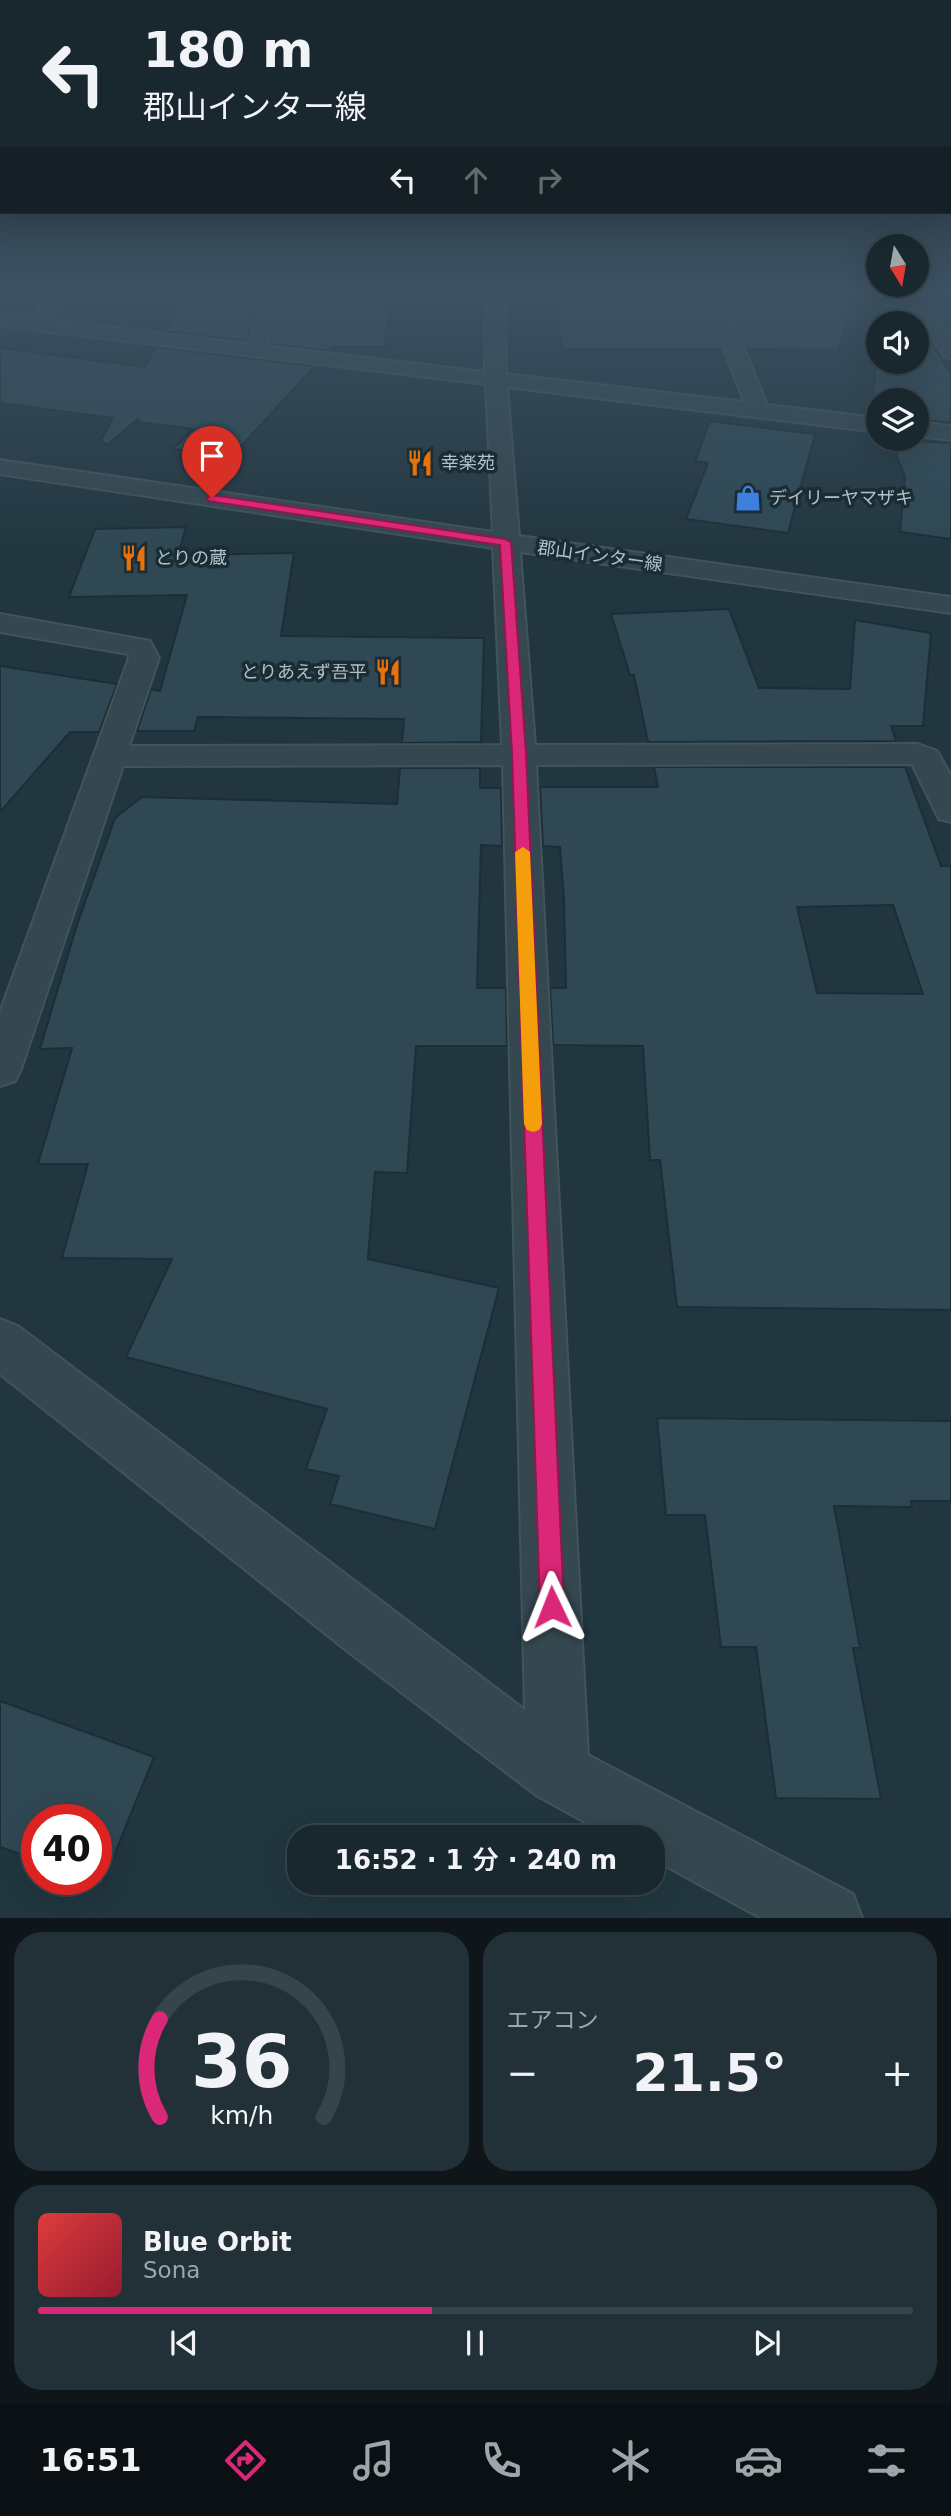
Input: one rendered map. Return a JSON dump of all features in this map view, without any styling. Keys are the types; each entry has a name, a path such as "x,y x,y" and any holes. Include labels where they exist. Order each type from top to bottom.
{"street":[{"path":"457,376 866,424"},
{"path":"496,376 519,753 558,1773"},
{"path":"745,376 758,410"},
{"path":"929,430 951,433"},
{"path":"0,446 422,506"},
{"name":"郡山インター線","path":"0,467 504,523 951,605"},
{"path":"0,623 140,647 144,658 112,756 0,1069"},
{"path":"112,756 917,754 926,758 949,802"},
{"path":"0,1342 366,1629 558,1773 829,1917"}],"building":[{"path":"0,376 306,376 232,456 173,449 193,429 137,422 138,419 107,445 101,440 113,418 0,403"},
{"path":"875,376 951,376 951,423 929,420 929,388 874,388"},
{"path":"710,421 815,434 788,533 686,519 708,463 695,461"},
{"path":"929,442 951,443 951,539 900,532 905,477 895,451 929,451"},
{"path":"186,527 178,555 294,553 281,636 484,638 481,742 402,743 404,719 198,717 194,731 137,731 151,689 160,691 187,595 69,597 95,529"},
{"path":"729,609 759,688 850,689 855,620 931,633 923,726 891,726 896,741 648,742 634,675 630,675 611,614"},
{"path":"0,666 117,684 99,732 70,732 0,812"},
{"path":"654,767 905,767 941,866 951,866 951,1310 677,1307 660,1160 650,1160 643,1046 553,1045 550,988 566,988 564,899 560,847 543,846 540,787 658,787","holes":["893,905 923,994 817,993 797,907"]},
{"path":"400,768 480,768 480,788 501,788 502,846 481,845 477,988 506,988 507,1046 416,1046 407,1173 375,1172 368,1259 499,1288 435,1529 330,1504 339,1476 306,1469 327,1409 126,1357 172,1259 62,1258 88,1164 38,1164 72,1048 40,1049 76,928 115,818 142,797 397,804"},
{"path":"657,1418 951,1421 951,1501 911,1501 912,1507 834,1506 860,1648 853,1648 881,1799 776,1798 756,1647 721,1647 705,1515 666,1515"},
{"path":"0,1701 154,1757 112,1860 112,1804 21,1804 21,1854 0,1847"}],"slow traffic":[{"path":"523,852 533,1124"}],"place":[{"name":"幸楽苑","path":"420,463"},
{"name":"デイリーヤマザキ","path":"748,498"},
{"name":"とりの蔵","path":"134,558"},
{"name":"とりあえず吾平","path":"388,672"}],"route":[{"path":"212,498 505,542 519,753 552,1607"}]}
